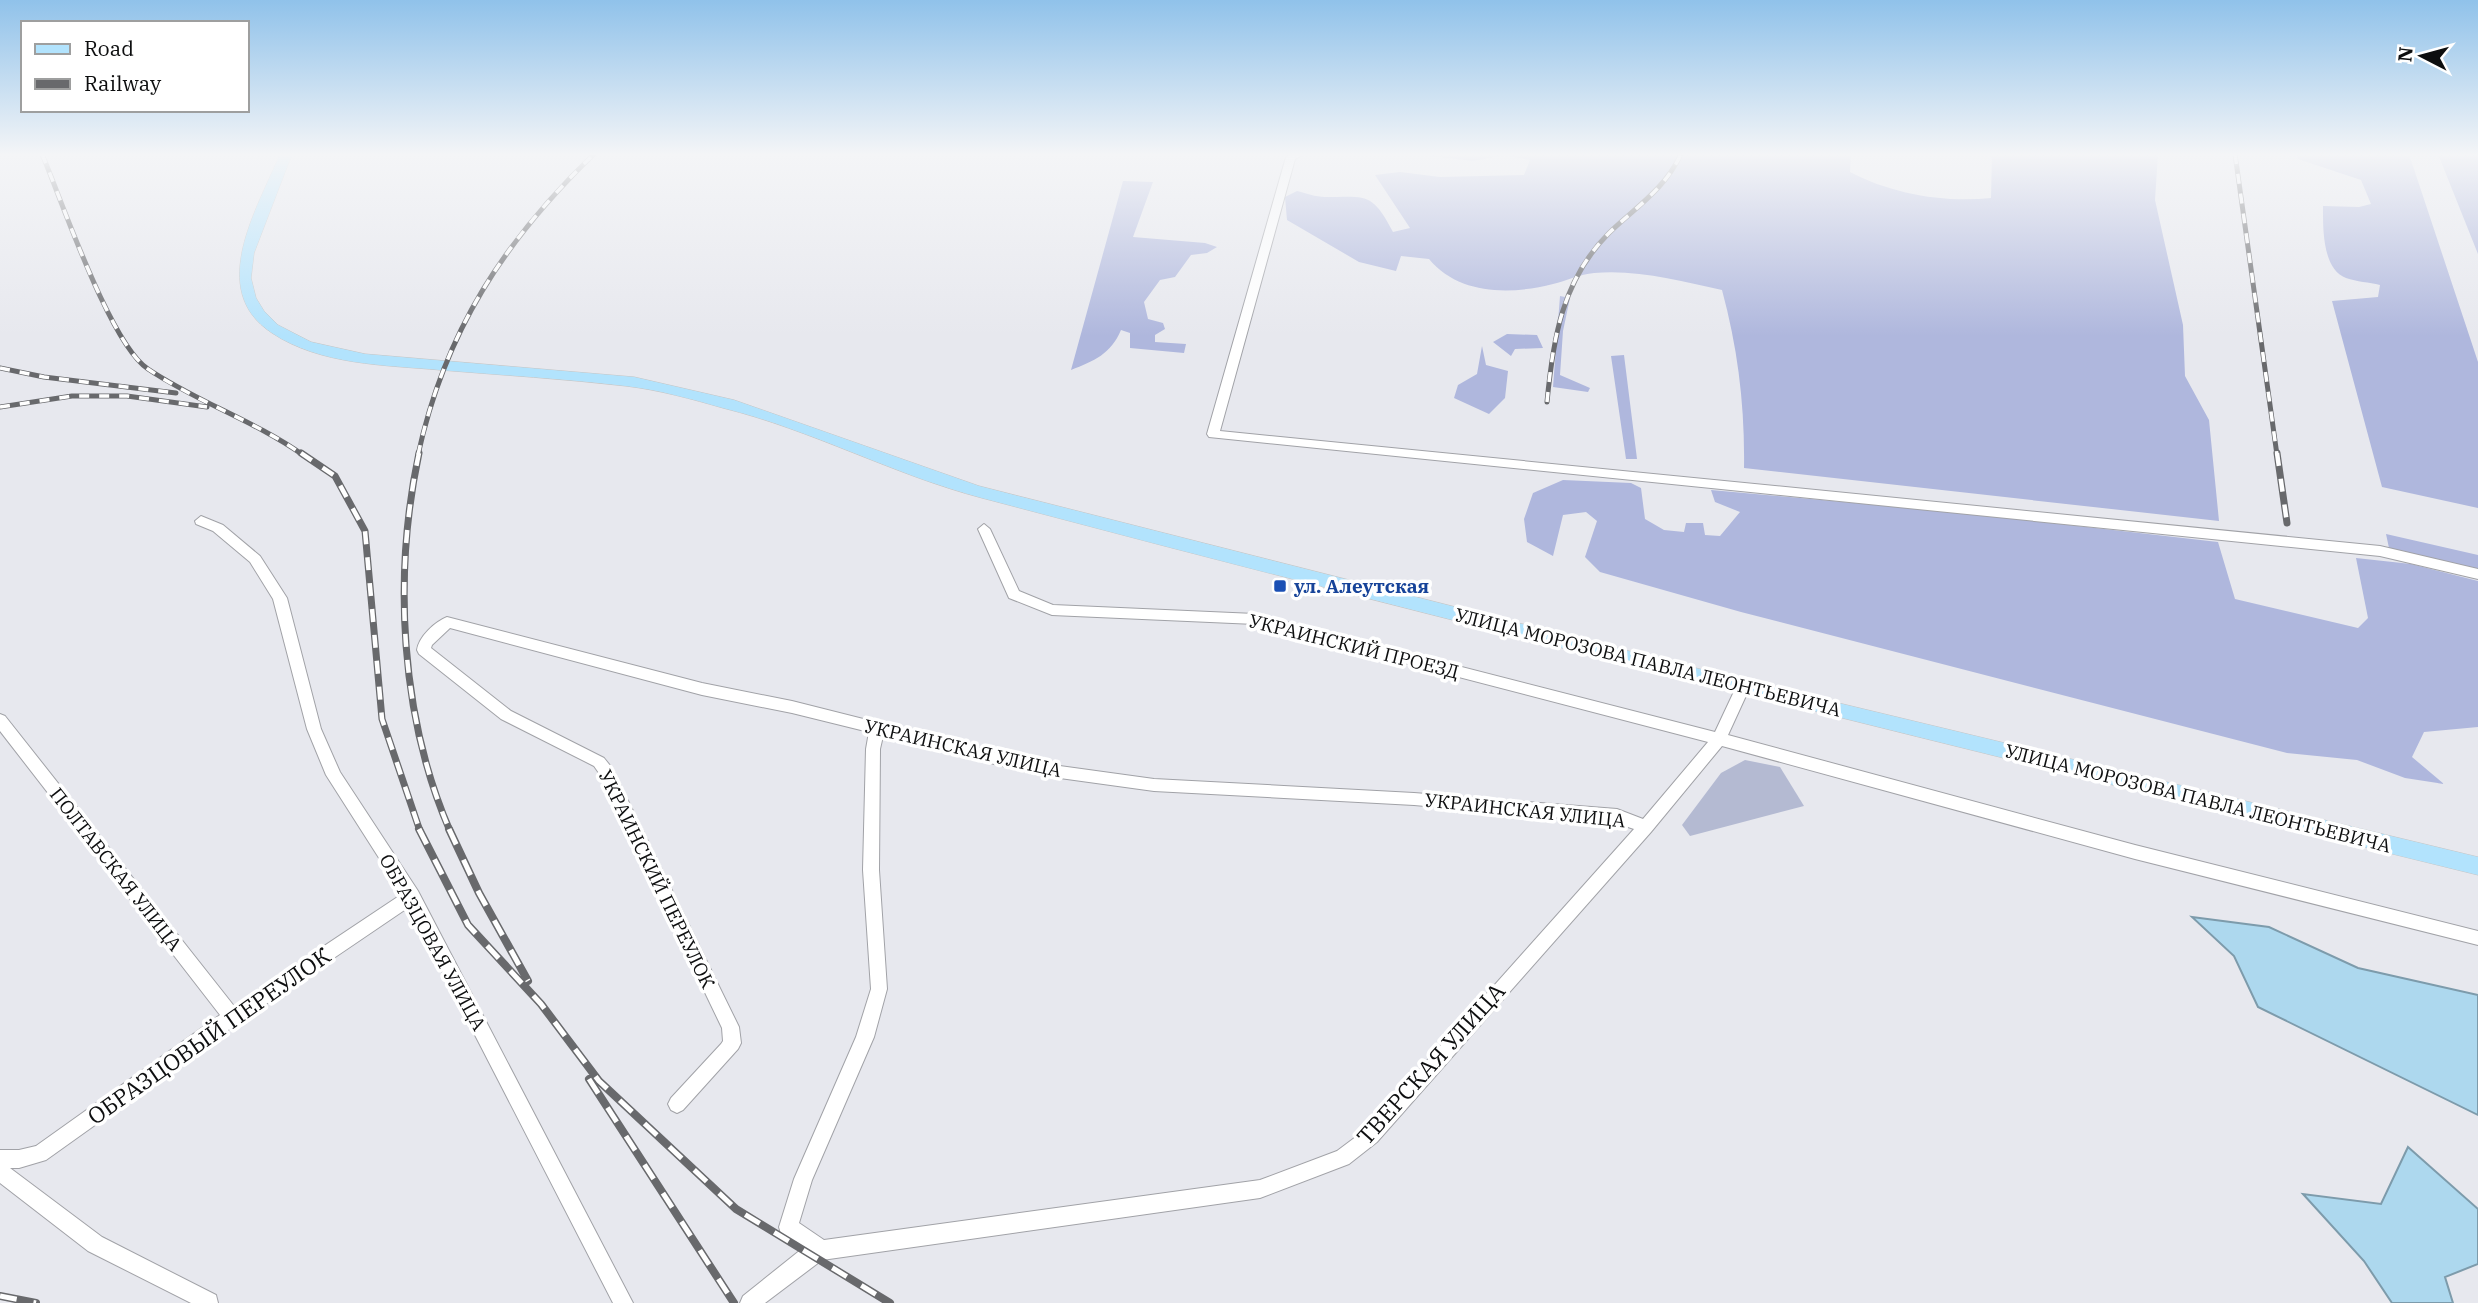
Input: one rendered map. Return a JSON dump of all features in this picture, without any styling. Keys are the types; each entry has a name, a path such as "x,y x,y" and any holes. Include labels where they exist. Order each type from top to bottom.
{"main road":[{"name":"УЛИЦА МОРОЗОВА ПАВЛА ЛЕОНТЬЕВИЧА","path":"262,215 247,253 244,278 250,298 259,314 273,328 306,345 365,359 634,382 734,405 975,491 1742,687 2478,866"}],"street":[{"path":"1275,215 1213,434 2380,551 2478,574"},
{"name":"ОБРАЗЦОВАЯ УЛИЦА","path":"201,521 218,528 255,559 280,598 314,729 329,763 412,895 623,1303"},
{"name":"УКРАИНСКИЙ ПРОЕЗД","path":"984,529 1014,594 1052,610 1255,620 1719,739 2136,852 2478,938"},
{"name":"УКРАИНСКАЯ УЛИЦА","path":"457,622 702,690 792,707 1038,769 1154,785 1414,799 1604,815 1635,821 1646,827"},
{"name":"УКРАИНСКИЙ ПЕРЕУЛОК","path":"457,622 443,624 425,643 424,650 506,715 602,766 730,1027 732,1043 677,1104"},
{"name":"ТВЕРСКАЯ УЛИЦА","path":"822,1250 1260,1189 1343,1158 1371,1136 1646,827 1719,739 1742,687"},
{"name":"ПОЛТАВСКАЯ УЛИЦА","path":"0,720 232,1017"},
{"path":"822,1250 788,1227 803,1179 865,1037 879,989 871,870 873,749 877,728"},
{"name":"ОБРАЗЦОВЫЙ ПЕРЕУЛОК","path":"0,1159 19,1159 40,1154 232,1017 412,895"},
{"path":"0,1172 95,1244 209,1302"},
{"path":"750,1303 811,1254 822,1250"}],"shaded area":[{"path":"1114,215 1141,215 1133,237 1205,243 1217,247 1207,253 1191,255 1175,277 1160,280 1144,302 1148,319 1163,323 1165,329 1155,335 1155,342 1186,344 1184,353 1130,348 1130,333 1121,330 1101,356 1071,370"},
{"path":"1287,215 1383,215 1393,232 1410,228 1401,215 2158,215 2183,325 2185,376 2209,420 2219,521 1744,468 1739,378 1722,290 1658,277 1610,272 1584,275 1537,288 1486,289 1455,280 1429,259 1401,256 1396,271 1359,262 1287,220"},
{"path":"2323,215 2429,215 2478,362 2478,508 2382,487 2332,301 2378,297 2380,285 2346,278 2338,273 2328,257"},
{"path":"2462,215 2478,215 2478,254"},
{"path":"1560,296 1570,298 1563,331 1560,375 1590,388 1588,392 1553,387"},
{"path":"1507,334 1537,335 1543,348 1515,349 1511,356 1493,342"},
{"path":"1482,346 1486,365 1508,371 1505,398 1489,414 1454,398 1458,385 1477,374"},
{"path":"1624,355 1637,459 1626,459 1611,356"},
{"path":"1563,480 1631,483 1641,488 1645,519 1664,530 1684,532 1686,523 1703,523 1705,535 1720,536 1740,512 1715,502 1711,490 1964,513 2218,542 2235,599 2358,628 2368,618 2356,558 2411,564 2478,581 2478,727 2424,732 2412,757 2444,784 2405,778 2357,760 2287,753 1741,612 1600,572 1585,557 1597,521 1586,512 1563,515 1553,556 1527,542 1524,519 1533,493"},
{"path":"2386,534 2478,555 2478,569 2389,548"},
{"path":"1745,760 1780,767 1804,806 1690,836 1682,825 1721,773"},
{"path":"2192,917 2269,927 2358,968 2478,995 2478,1115 2258,1007 2234,956"},
{"path":"2408,1147 2478,1209 2478,1264 2445,1277 2453,1303 2392,1303 2364,1261 2303,1194 2381,1204"}],"railway":[{"path":"66,215 103,302 133,355 167,381 303,455"},
{"path":"418,455 444,368 462,328 482,291 537,215"},
{"path":"1547,402 1557,333 1570,291 1593,251 1629,215"},
{"path":"2243,215 2277,455"},
{"path":"0,368 44,377 176,393"},
{"path":"0,407 72,396 127,396 207,407"},
{"path":"301,453 335,476 365,531 382,719 420,831"},
{"path":"419,453 406,547 406,645 420,741 433,787 450,831"},
{"path":"2277,453 2287,523"},
{"path":"449,829 479,893 528,981"},
{"path":"420,831 468,925 541,1004 599,1081 736,1209 890,1303"},
{"path":"589,1079 734,1303"},
{"path":"0,1296 36,1303"}],"place":[{"name":"ул. Алеутская","path":"1280,586"}]}
